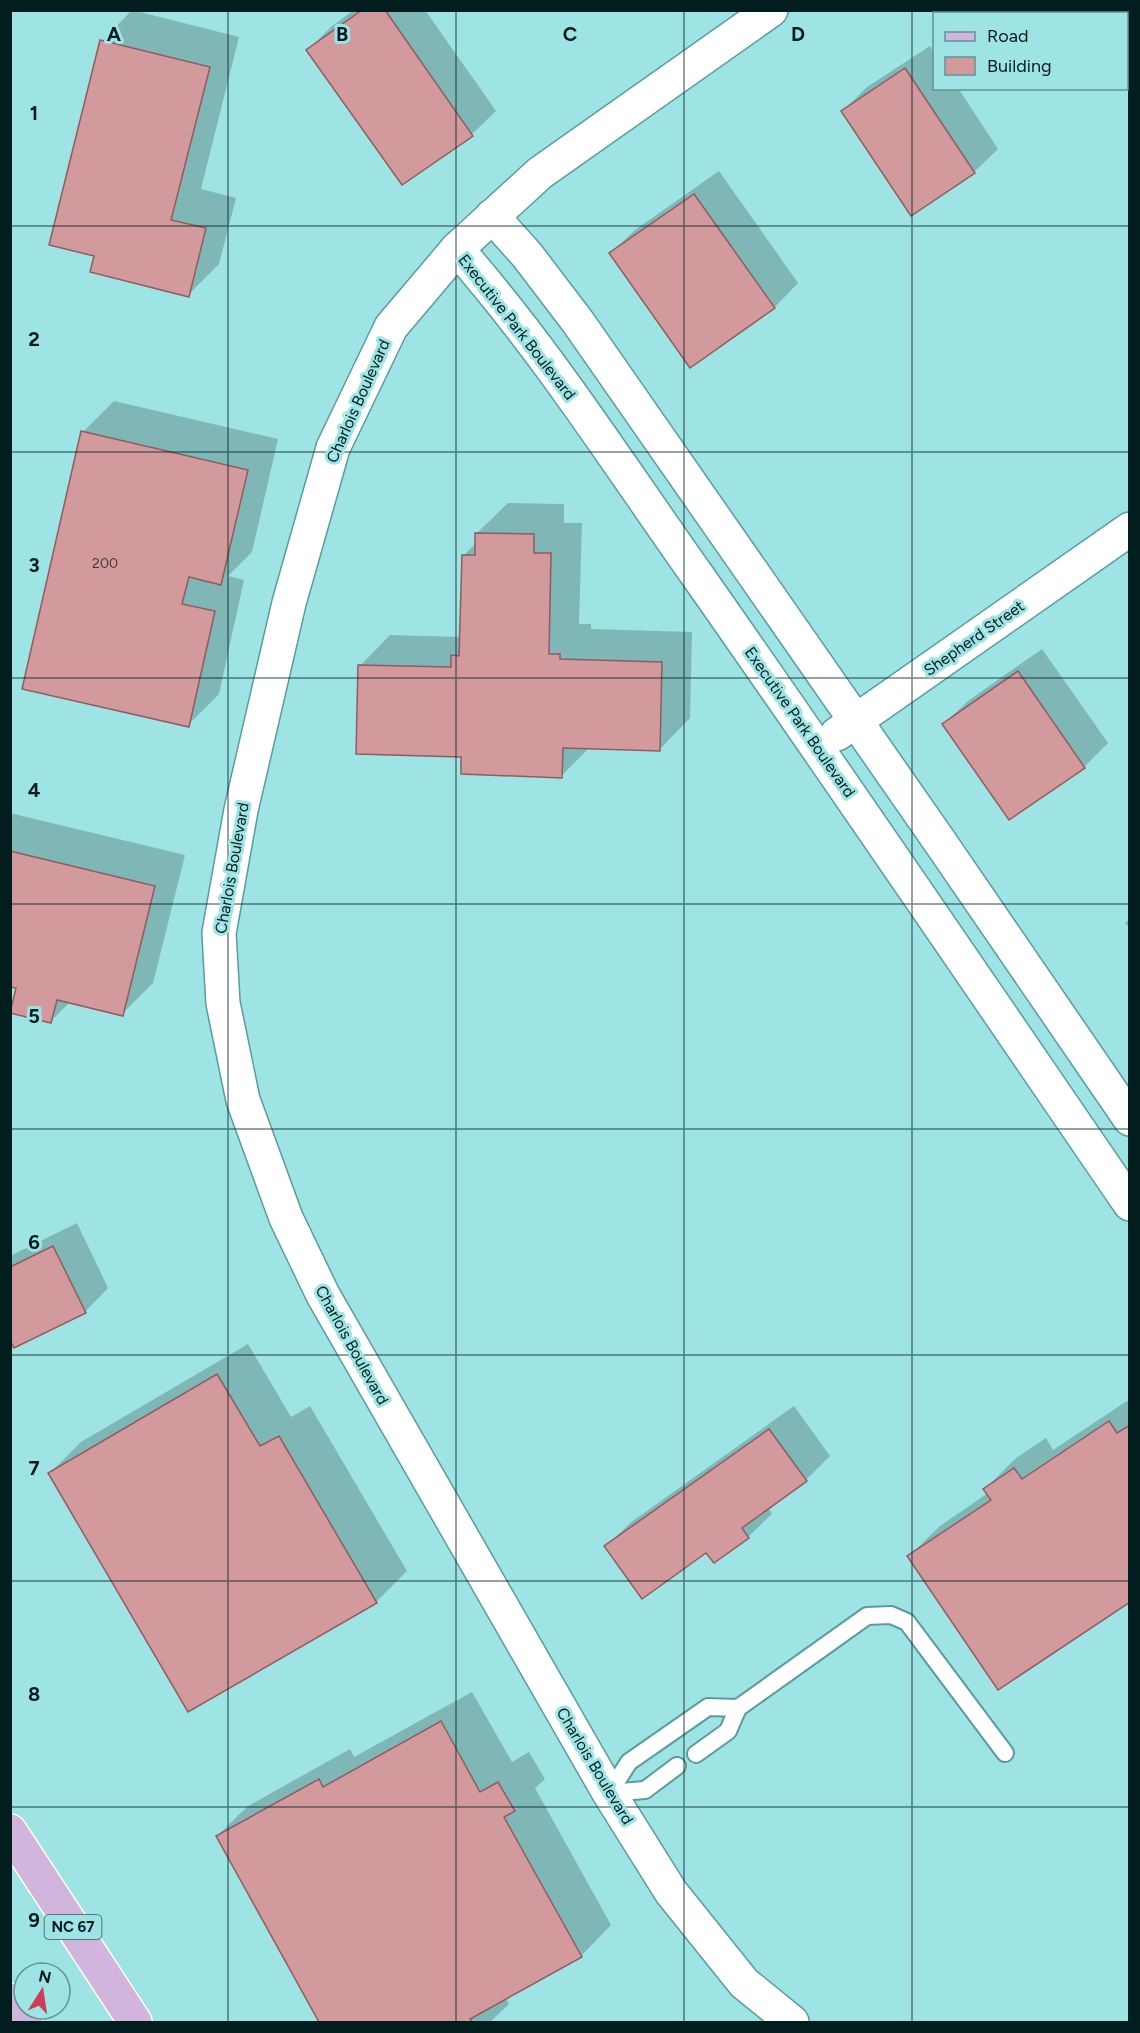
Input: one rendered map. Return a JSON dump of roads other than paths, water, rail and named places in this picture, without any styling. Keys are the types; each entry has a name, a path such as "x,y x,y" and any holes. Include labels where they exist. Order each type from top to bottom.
{"main road":[{"name":"NC 67","path":"10,1831 135,2022"},
{"path":"10,2000 26,2022"}],"street":[{"name":"Charlois Boulevard","path":"771,10 540,173 457,249 391,327 333,448 289,603 241,810 219,933 223,1003 243,1100 286,1218 323,1295 609,1793 671,1892 744,1983 792,2022"},
{"path":"492,216 527,255 578,322 1130,1119"},
{"name":"Executive Park Boulevard","path":"457,249 542,356 818,747 1130,1204"},
{"name":"Shepherd Street","path":"818,747 1130,529"}],"lane":[{"path":"696,1754 728,1731 738,1708 867,1616 891,1615 907,1622 1005,1753"},
{"path":"609,1793 628,1762 708,1707 738,1708"},
{"path":"609,1793 645,1790 677,1766"}]}
